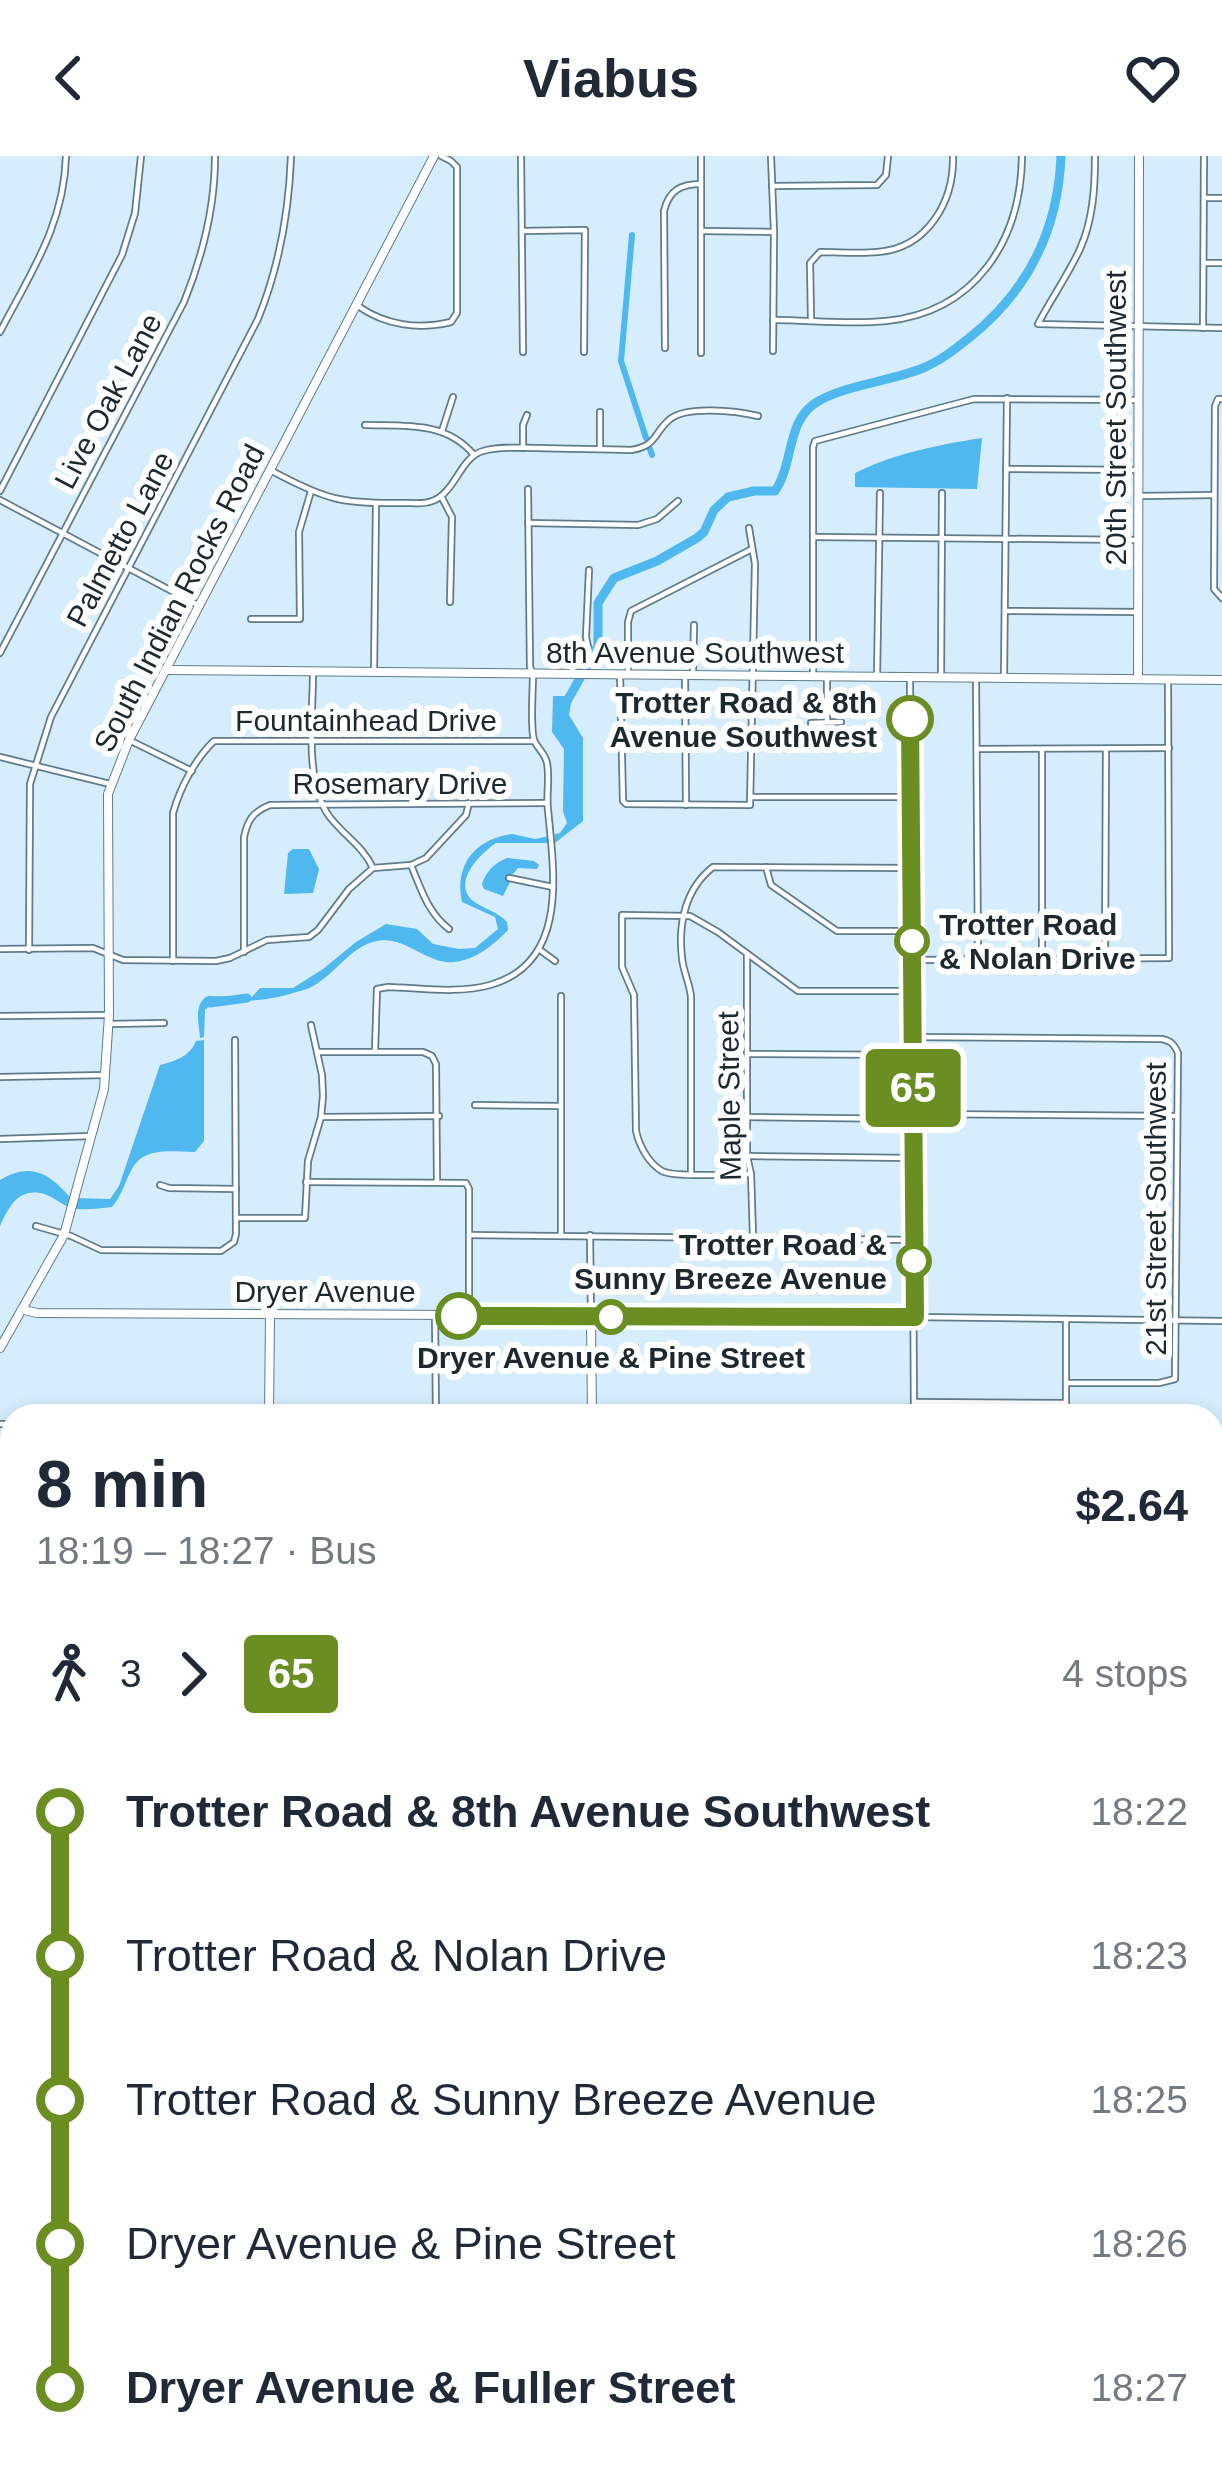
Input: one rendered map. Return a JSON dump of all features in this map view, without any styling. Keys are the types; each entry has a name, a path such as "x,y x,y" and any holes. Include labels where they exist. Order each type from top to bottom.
{"street":[{"path":"0,332 54,229 66,156"},
{"path":"0,491 122,255 135,213 141,156"},
{"name":"Live Oak Lane","path":"0,652 184,302 209,224 215,156"},
{"name":"Palmetto Lane","path":"28,950 28,807 34,766 51,717 258,319 287,214 292,156"},
{"path":"358,306 391,324 440,325 451,322 457,313 457,167 437,156"},
{"name":"South Indian Rocks Road","path":"0,1348 64,1235 106,1075 110,784 437,156"},
{"path":"521,156 523,352"},
{"path":"701,156 701,353"},
{"path":"771,156 773,351"},
{"path":"772,186 877,185 886,175 888,156"},
{"path":"811,320 813,256 884,251 920,236 949,196 953,156"},
{"path":"773,320 878,322 905,318 958,294 1000,250 1021,187 1022,156"},
{"path":"1095,156 1088,229 1038,324 1222,328"},
{"name":"20th Street Southwest","path":"1138,156 1138,679"},
{"path":"1204,156 1204,328"},
{"path":"665,348 664,211 678,188 701,184"},
{"path":"1204,198 1222,198"},
{"path":"522,231 585,230 584,352"},
{"path":"701,231 774,232"},
{"path":"1203,263 1222,263"},
{"path":"442,431 453,397"},
{"path":"1004,678 1006,398"},
{"path":"813,677 815,441 974,399 1139,400"},
{"path":"1220,399 1214,414 1214,589 1222,598"},
{"path":"272,471 334,500 429,503 456,483 473,455 483,451 631,450 655,440 669,419 686,412 738,411 758,416"},
{"path":"600,412 600,449"},
{"path":"523,448 527,415"},
{"path":"365,425 442,431 473,455"},
{"path":"1005,469 1138,470"},
{"path":"380,988 488,986 521,969 539,950 552,911 547,760 534,741 528,489"},
{"path":"250,619 300,619 299,532 311,491"},
{"path":"878,677 880,493"},
{"path":"941,678 942,494"},
{"path":"1139,496 1214,495"},
{"path":"441,496 452,518 450,602"},
{"path":"0,500 200,606"},
{"path":"528,523 638,525 657,519 678,501"},
{"path":"374,673 376,504"},
{"path":"749,528 755,564 750,805 626,804 624,675 631,611 752,549"},
{"path":"813,537 1139,540"},
{"path":"570,675 588,647 589,570"},
{"path":"1006,611 1138,612"},
{"path":"686,805 694,625"},
{"name":"8th Avenue Southwest","path":"167,670 1222,680"},
{"path":"313,672 316,788 331,819 362,848 373,868"},
{"path":"827,677 827,722"},
{"path":"910,677 914,1402 1066,1403 1066,1319"},
{"path":"976,678 978,958"},
{"path":"912,960 1169,958 1168,680"},
{"path":"811,723 841,722"},
{"path":"130,740 192,771 173,813 173,961"},
{"name":"Fountainhead Drive","path":"192,771 204,750 220,740 534,741"},
{"path":"978,748 1169,748"},
{"path":"1042,750 1042,958"},
{"path":"1105,959 1106,750"},
{"path":"0,758 110,784"},
{"path":"750,797 911,797"},
{"name":"Rosemary Drive","path":"244,952 244,836 255,812 270,805 547,802"},
{"path":"0,950 93,948 123,960 216,961 267,940 309,937 373,868 411,866 426,858 466,814 469,803"},
{"path":"411,866 428,905 449,929"},
{"path":"765,866 771,884 837,931 912,931"},
{"path":"692,1173 692,997 682,963 683,914 699,878 713,867 911,868"},
{"path":"509,878 553,887"},
{"path":"751,1174 666,1174 639,1146 634,995 622,967 622,915 683,914 718,932 798,991 912,992"},
{"path":"539,950 555,961"},
{"name":"Maple Street","path":"747,955 747,1156 753,1237"},
{"path":"376,1052 379,980"},
{"path":"561,997 561,1235"},
{"path":"0,1016 164,1023"},
{"path":"236,1218 305,1218 308,1160 320,1117 322,1075 311,1025"},
{"name":"21st Street Southwest","path":"913,1037 1162,1039 1178,1052 1175,1379 1066,1383"},
{"path":"36,1226 101,1250 220,1251 234,1242 235,1040"},
{"path":"317,1052 423,1052 432,1056 439,1116 437,1182"},
{"path":"747,1054 913,1055"},
{"path":"0,1077 106,1075"},
{"path":"475,1106 560,1106"},
{"path":"320,1117 439,1116"},
{"path":"747,1117 1177,1116"},
{"path":"0,1139 92,1136"},
{"path":"747,1156 914,1158"},
{"path":"306,1182 466,1183 470,1316"},
{"path":"160,1185 236,1189"},
{"path":"469,1235 914,1240"},
{"path":"590,1235 592,1404"},
{"name":"Dryer Avenue","path":"24,1310 915,1317"},
{"path":"268,1404 270,1315"},
{"path":"436,1316 436,1404"},
{"path":"915,1317 1222,1321"}],"shaded area":[{"path":"982,438 977,489 855,487 855,473 886,460"},
{"path":"553,696 572,696 569,715 583,738 583,821 555,843 555,834 567,823 564,749 552,732"},
{"path":"512,834 535,839 549,836 549,843 496,843 471,869 467,893 507,922 508,930 484,951 465,960 444,962 397,942 373,942 304,990 211,1005 205,1010 204,1037 200,1038 203,999 252,997 260,988 293,988 386,924 417,929 433,944 475,948 498,929 495,917 462,902 461,876 478,848"},
{"path":"309,849 319,869 313,893 284,894 288,853"},
{"path":"507,858 539,865 507,875 510,882 503,896 484,889 489,871"},
{"path":"204,1040 204,1141 195,1152 143,1157 112,1207 76,1209 44,1194 27,1193 11,1206 0,1226 0,1180 21,1171 47,1177 71,1198 110,1199 119,1186 160,1065 182,1057 196,1041"}],"waterway":[{"path":"566,703 598,646 598,603 614,578 697,538 728,497 775,491 800,420 817,402 935,362 969,338 1007,301 1046,234 1061,156"},
{"path":"632,235 621,361 646,438"},
{"path":"650,449 652,455"},
{"path":"210,1003 247,998"}],"bus line":[{"name":"65","path":"459,1316 915,1317 910,719"}],"place":[{"name":"Trotter Road & 8th Avenue Southwest","path":"910,719"},
{"name":"Trotter Road & Nolan Drive","path":"912,941"},
{"name":"Trotter Road & Sunny Breeze Avenue","path":"914,1261"},
{"name":"Dryer Avenue & Pine Street","path":"611,1317"}]}
